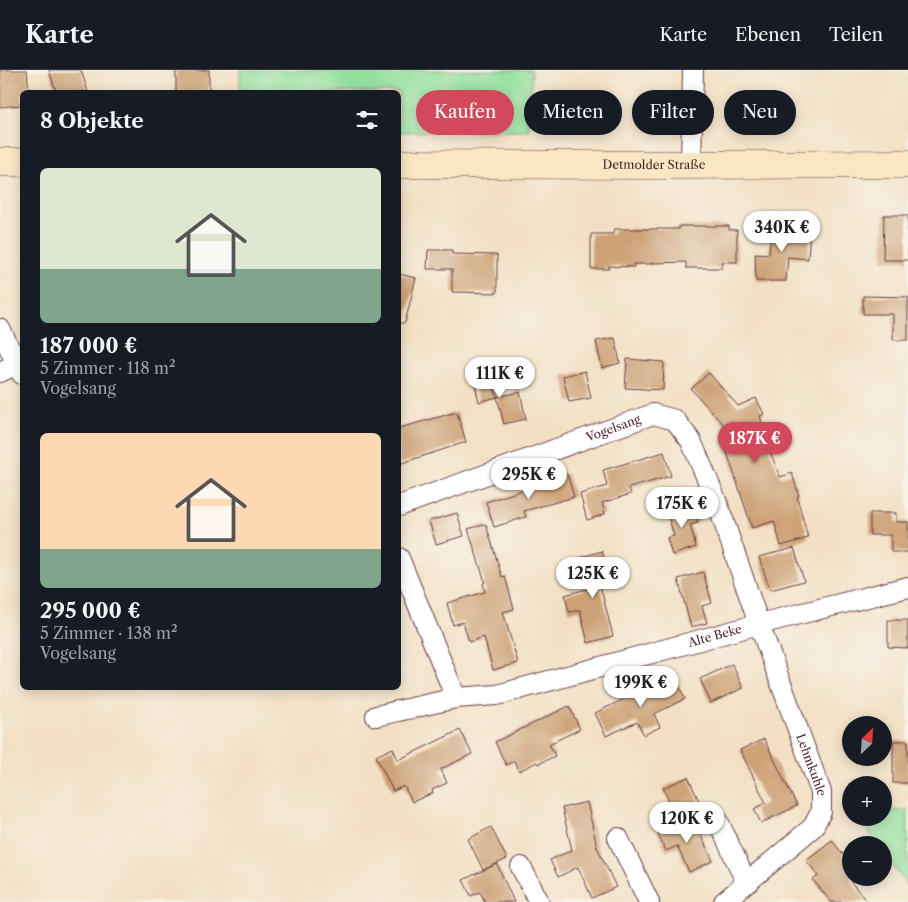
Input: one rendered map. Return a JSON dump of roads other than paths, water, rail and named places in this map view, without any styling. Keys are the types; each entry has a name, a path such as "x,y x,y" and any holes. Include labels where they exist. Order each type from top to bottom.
{"street":[{"path":"691,165 693,70"},
{"path":"0,162 20,162"},
{"name":"Detmolder Straße","path":"401,164 908,164"},
{"path":"0,329 13,370"},
{"name":"Vogelsang","path":"401,505 653,414 675,420 690,441 717,502 759,624"},
{"path":"401,563 456,698"},
{"name":"Alte Beke","path":"376,716 456,698 497,695 759,624 908,587"},
{"name":"Lehmkuhle","path":"724,902 813,827 821,812 821,792 759,624"},
{"path":"718,821 743,875 749,882"},
{"path":"618,838 649,902"},
{"path":"522,867 539,902"}]}
